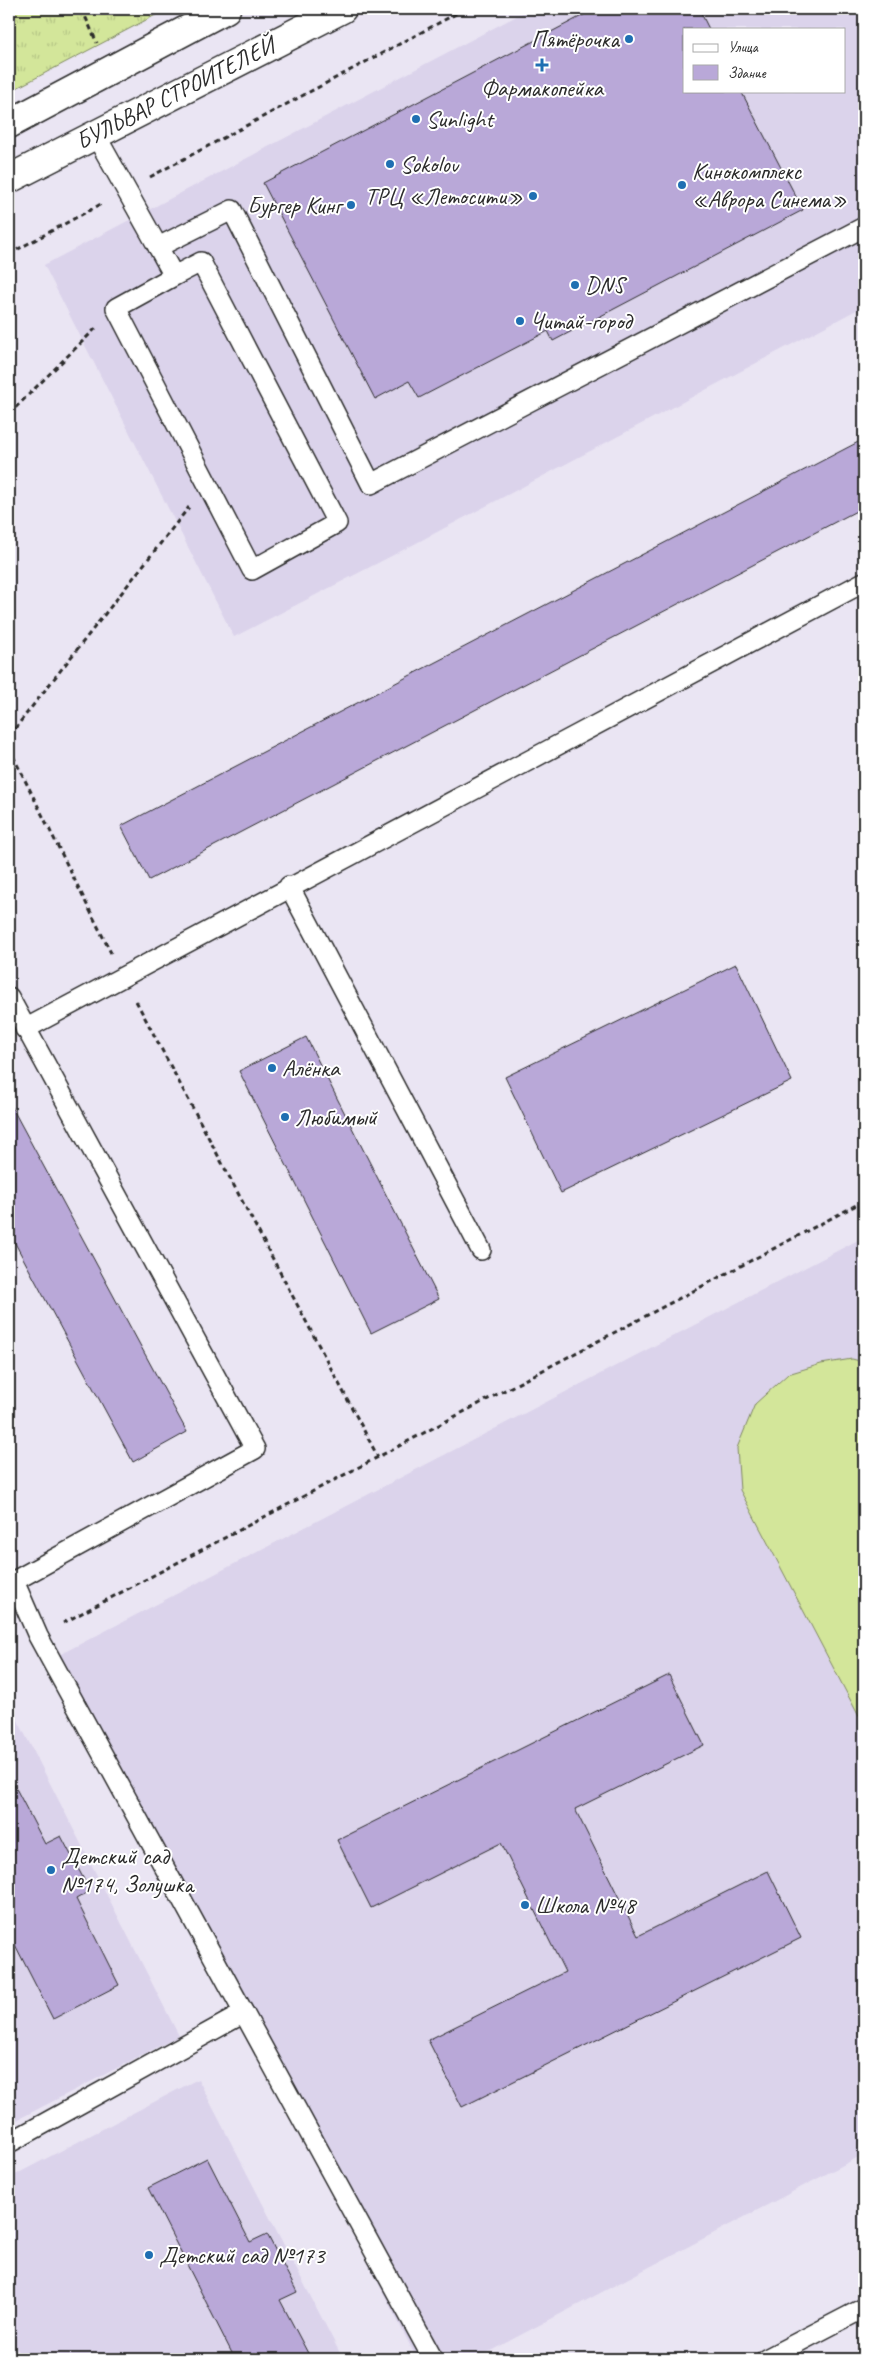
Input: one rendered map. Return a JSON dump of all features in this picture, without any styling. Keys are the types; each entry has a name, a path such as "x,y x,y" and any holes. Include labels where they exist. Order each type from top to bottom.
{"main road":[{"name":"БУЛЬВАР СТРОИТЕЛЕЙ","path":"9,124 226,9"},
{"name":"БУЛЬВАР СТРОИТЕЛЕЙ","path":"9,179 342,9"}],"lane":[{"path":"95,134 174,276"},
{"path":"158,247 232,210 371,484 864,227"},
{"path":"201,262 337,523 252,570 116,308 174,276 201,262"},
{"path":"25,1029 290,886 864,582"},
{"path":"290,886 481,1250"},
{"path":"9,998 254,1450 14,1581 38,1636 433,2359"},
{"path":"9,2143 244,2013"},
{"path":"766,2359 864,2308"}],"path":[{"path":"9,254 465,9"},
{"path":"9,414 116,308"},
{"path":"9,736 207,484"},
{"path":"9,748 123,976 378,1457"},
{"path":"38,1636 864,1201"}],"shaded area":[{"path":"530,9 864,9 864,306 405,549 234,637 44,265"},
{"name":"Школа №48","path":"864,1237 864,2154 475,2359 417,2359 59,1655"},
{"name":"Детский сад №174, Золушка","path":"9,1703 179,2036 9,2124"},
{"name":"Детский сад №173","path":"198,2079 343,2359 22,2359 9,2333 9,2178"}],"green space":[{"path":"9,9 167,9 9,92"},
{"path":"852,1359 864,1362 864,1726 740,1490 737,1448 755,1404 788,1374 821,1364"}],"building":[{"name":"ТРЦ «Летосити»","path":"595,9 699,9 708,28 683,28 683,92 742,92 803,210 553,341 548,331 419,398 409,381 375,399 263,183"},
{"path":"864,439 864,507 149,880 121,826"},
{"path":"736,964 792,1081 561,1193 505,1077"},
{"path":"306,1037 439,1299 371,1333 239,1071"},
{"path":"9,1102 187,1432 133,1462 9,1232"},
{"path":"669,1675 704,1745 575,1809 638,1936 768,1871 801,1938 462,2107 428,2040 565,1972 501,1843 371,1908 337,1840"},
{"path":"9,1775 45,1844 61,1836 90,1891 76,1899 119,1985 53,2019 9,1933"},
{"path":"207,2158 250,2242 267,2234 297,2292 280,2300 311,2359 235,2359 148,2188"}],"place":[{"name":"Пятёрочка","path":"629,39"},
{"name":"Фармакопейка","path":"542,65"},
{"name":"Sunlight","path":"416,119"},
{"name":"Sokolov","path":"390,164"},
{"name":"Кинокомплекс «Аврора Синема»","path":"682,185"},
{"name":"ТРЦ «Летосити»","path":"533,196"},
{"name":"Бургер Кинг","path":"351,205"},
{"name":"DNS","path":"575,285"},
{"name":"Читай-город","path":"520,321"},
{"name":"Алёнка","path":"272,1068"},
{"name":"Любимый","path":"285,1117"},
{"name":"Детский сад №174, Золушка","path":"51,1870"},
{"name":"Школа №48","path":"525,1905"},
{"name":"Детский сад №173","path":"149,2255"}]}
